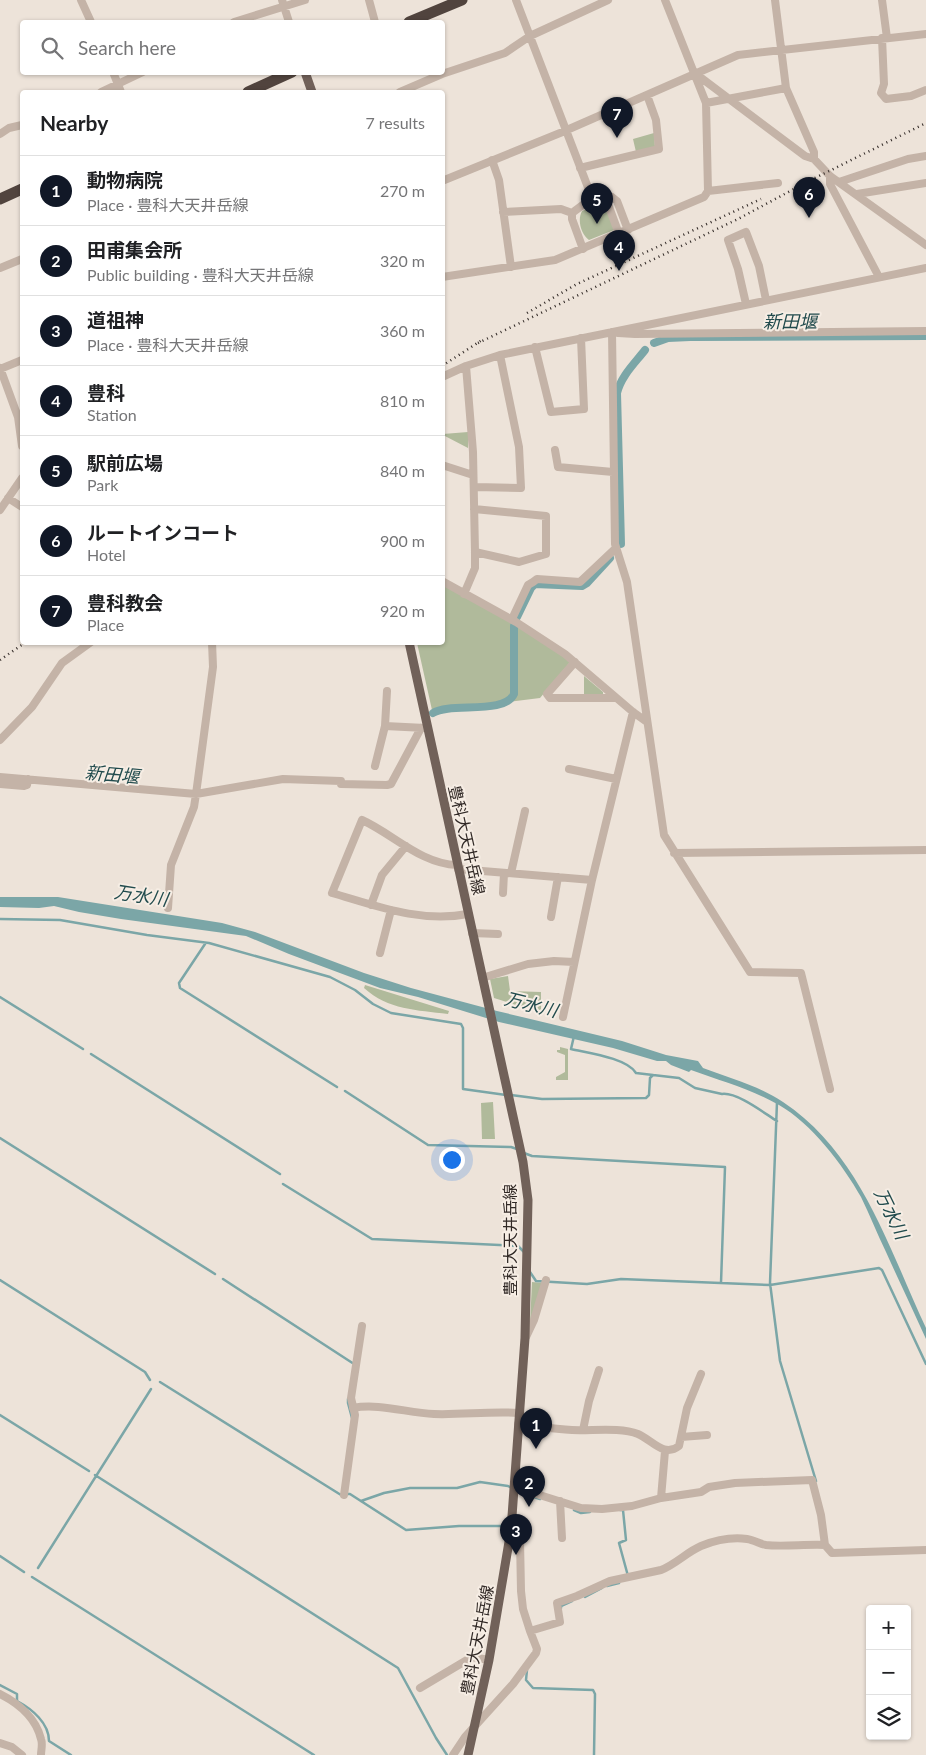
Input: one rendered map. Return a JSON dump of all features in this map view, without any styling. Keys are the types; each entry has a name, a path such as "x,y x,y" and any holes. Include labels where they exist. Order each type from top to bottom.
{"highway":[{"path":"414,20 462,0"},
{"path":"252,90 285,75"},
{"path":"0,199 20,190"}],"main road":[{"path":"306,75 311,90"},
{"name":"豊科大天井岳線","path":"410,645 424,728 468,914 526,1181 528,1200 525,1338 511,1530 489,1660 468,1755"}],"street":[{"path":"81,0 90,20"},
{"path":"239,20 283,4 305,0"},
{"path":"369,0 374,20"},
{"path":"516,0 589,190 590,197 572,213"},
{"path":"445,73 505,53 530,36 608,0"},
{"path":"445,277 555,260 704,197 708,191 706,103 665,0"},
{"path":"775,0 786,88 814,152 814,159"},
{"path":"882,0 884,84 881,93 886,99 911,96 926,90"},
{"path":"283,4 288,20"},
{"path":"445,180 566,130 738,55 926,34"},
{"path":"696,74 805,156 814,159 830,176 926,245"},
{"path":"114,75 119,89 139,75"},
{"path":"405,90 440,75"},
{"path":"706,103 786,88"},
{"path":"580,168 659,149 656,120 647,95"},
{"path":"0,134 9,128 20,125"},
{"path":"839,182 908,159 926,156"},
{"path":"492,160 499,180 512,267"},
{"path":"830,176 830,184 879,276"},
{"path":"708,191 778,183"},
{"path":"857,194 926,183"},
{"path":"589,190 596,196 612,197 617,201 628,230"},
{"path":"584,204 605,196"},
{"path":"605,196 619,234"},
{"path":"503,212 560,209 572,213"},
{"path":"572,213 583,249"},
{"path":"746,304 738,269 728,240 746,232 759,266 766,300"},
{"path":"0,268 20,260"},
{"path":"445,376 466,366 500,355 535,347 926,268"},
{"path":"612,332 635,334 926,331"},
{"path":"612,332 613,472 616,548 627,582 664,836 750,972 801,972 830,1089"},
{"path":"535,347 551,412 584,409 581,338"},
{"path":"474,487 521,488 519,447 500,355"},
{"path":"20,361 0,369 18,417 20,432"},
{"path":"464,594 475,568 473,452 466,366"},
{"path":"555,450 558,467 613,472"},
{"path":"445,466 473,476"},
{"path":"0,510 20,481"},
{"path":"8,498 20,506"},
{"path":"474,509 546,516 546,554 519,562 475,552"},
{"path":"512,619 528,585 538,579 580,582 616,548"},
{"path":"445,583 512,619 575,662 632,712 647,722"},
{"path":"0,740 32,707 62,663 86,645"},
{"path":"168,908 171,865 190,816 196,794 213,667 212,645"},
{"path":"575,662 548,694 550,698 616,698"},
{"path":"375,766 385,726 387,691"},
{"path":"563,1017 592,880 632,712"},
{"path":"0,776 196,794 283,779 341,781 341,784 387,785 391,784 424,728 385,726"},
{"path":"569,769 616,779"},
{"path":"0,784 24,786 27,785 28,780"},
{"path":"503,893 525,811"},
{"path":"468,914 450,917 410,915 332,893 362,820 374,825 417,853 446,865 507,873 592,880"},
{"path":"371,905 382,875 406,846"},
{"path":"674,853 926,850"},
{"path":"550,918 558,877"},
{"path":"380,953 391,910"},
{"path":"472,933 498,934"},
{"path":"482,978 528,964 554,961 574,962"},
{"path":"525,1338 534,1320 546,1280"},
{"path":"344,1495 355,1415 351,1398 362,1326"},
{"path":"583,1430 599,1370"},
{"path":"518,1424 638,1434 666,1451 675,1450 679,1446 687,1408 702,1374"},
{"path":"353,1408 381,1408 432,1414 519,1413"},
{"path":"681,1437 707,1435"},
{"path":"661,1498 666,1451"},
{"path":"514,1487 581,1508 602,1509 632,1506 661,1498 701,1492 709,1487 735,1482 812,1480 821,1515 825,1545 832,1553 926,1550"},
{"path":"560,1501 562,1538"},
{"path":"453,1755 475,1725 514,1684 536,1653 537,1649 523,1609 520,1540 511,1530"},
{"path":"530,1631 560,1622 556,1604 560,1602 610,1581 661,1570 683,1555 716,1540 736,1538 748,1539 767,1545 825,1545"},
{"path":"420,1688 472,1657 489,1660"},
{"path":"0,1694 16,1702 31,1719 42,1740 41,1755"},
{"path":"0,1744 12,1747 22,1755"}],"green space":[{"path":"654,133 655,147 636,152 633,139"},
{"path":"600,204 606,206 614,230 589,240 581,227 580,218 582,211"},
{"path":"468,432 468,448 445,436 445,434"},
{"path":"445,584 513,623 571,661 540,698 475,706 440,707 432,710 417,645 445,645"},
{"path":"584,676 603,692 603,694 584,695"},
{"path":"508,976 510,991 541,992 541,1010 526,1008 494,998 490,979"},
{"path":"365,985 449,1011 448,1014 414,1010 393,1005 373,995 364,988"},
{"path":"560,1047 568,1049 568,1080 556,1080 556,1077 565,1072 565,1055 557,1052 557,1050 560,1050"},
{"path":"493,1102 495,1139 482,1139 481,1103"},
{"path":"532,1282 543,1283 530,1324"}],"water":[{"path":"0,897 58,897 222,923 255,932 364,973 411,988 622,1041 666,1055 698,1061 703,1068 764,1091 783,1102 810,1123 833,1148 853,1175 885,1235 926,1328 926,1339 854,1185 836,1159 803,1122 768,1099 691,1070 689,1072 666,1061 657,1061 613,1048 499,1022 418,997 380,988 246,936 121,919 54,906 39,908 0,907"}],"waterway":[{"name":"新田堰","path":"654,343 668,338 690,337 926,336"},
{"name":"新田堰","path":"621,544 617,393 625,375 645,350"},
{"name":"新田堰","path":"517,617 531,588 535,584 582,586 610,558"},
{"name":"新田堰","path":"433,713 452,708 489,706 509,700 514,694 514,626"},
{"path":"0,919 60,920 147,935 209,943 330,977 355,990 373,1004 391,1013 461,1024 463,1028 463,1089 506,1095"},
{"path":"205,944 179,983 180,988 337,1087"},
{"path":"0,997 83,1049"},
{"path":"574,1036 571,1049 616,1060 624,1063 636,1073 653,1075"},
{"path":"91,1054 280,1174"},
{"path":"511,1095 542,1099 646,1098 649,1095 650,1078 653,1075 679,1078 695,1088 735,1096 777,1121"},
{"path":"345,1091 428,1145 511,1147 517,1149"},
{"path":"777,1102 770,1283 780,1361 816,1481"},
{"path":"0,1138 215,1274"},
{"path":"524,1153 532,1156 725,1167 721,1283"},
{"path":"283,1184 372,1239 518,1246 524,1252"},
{"path":"530,1272 536,1281 587,1284 621,1279 770,1285 879,1268 882,1270 926,1364"},
{"path":"223,1279 354,1364"},
{"path":"0,1280 145,1372 150,1380"},
{"path":"160,1382 341,1495"},
{"path":"38,1568 151,1389"},
{"path":"348,1399 352,1418"},
{"path":"0,1415 89,1471"},
{"path":"95,1475 398,1668 447,1755"},
{"path":"361,1501 384,1493 410,1488 457,1488 480,1482 512,1488"},
{"path":"519,1492 540,1499"},
{"path":"347,1494 350,1494 406,1530 459,1526 508,1526"},
{"path":"574,1510 581,1513 590,1512"},
{"path":"620,1510 623,1510 626,1540 619,1543 628,1576"},
{"path":"514,1526 520,1527 522,1537"},
{"path":"0,1556 24,1572"},
{"path":"32,1577 314,1755"},
{"path":"607,1586 619,1583"},
{"path":"585,1597 602,1588"},
{"path":"561,1608 561,1606 572,1601"},
{"path":"527,1670 526,1680 533,1688 593,1690 595,1694 594,1755"},
{"path":"0,1685 17,1694 17,1701 39,1717 46,1728 49,1741 71,1755"}],"railway":[{"path":"478,343 738,219 807,182 926,123"},
{"path":"527,313 577,284 761,199"},
{"path":"445,364 482,340"},
{"path":"0,660 22,645"}],"place":[{"name":"豊科教会","path":"617,138"},
{"name":"ルートインコート","path":"809,218"},
{"name":"駅前広場","path":"597,224"},
{"name":"豊科","path":"619,271"},
{"name":"動物病院","path":"536,1449"},
{"name":"田甫集会所","path":"529,1507"},
{"name":"道祖神","path":"516,1555"}],"water label":[{"name":"万水川","path":"141,896"},
{"name":"万水川","path":"531,1005"},
{"name":"万水川","path":"891,1214"}]}
